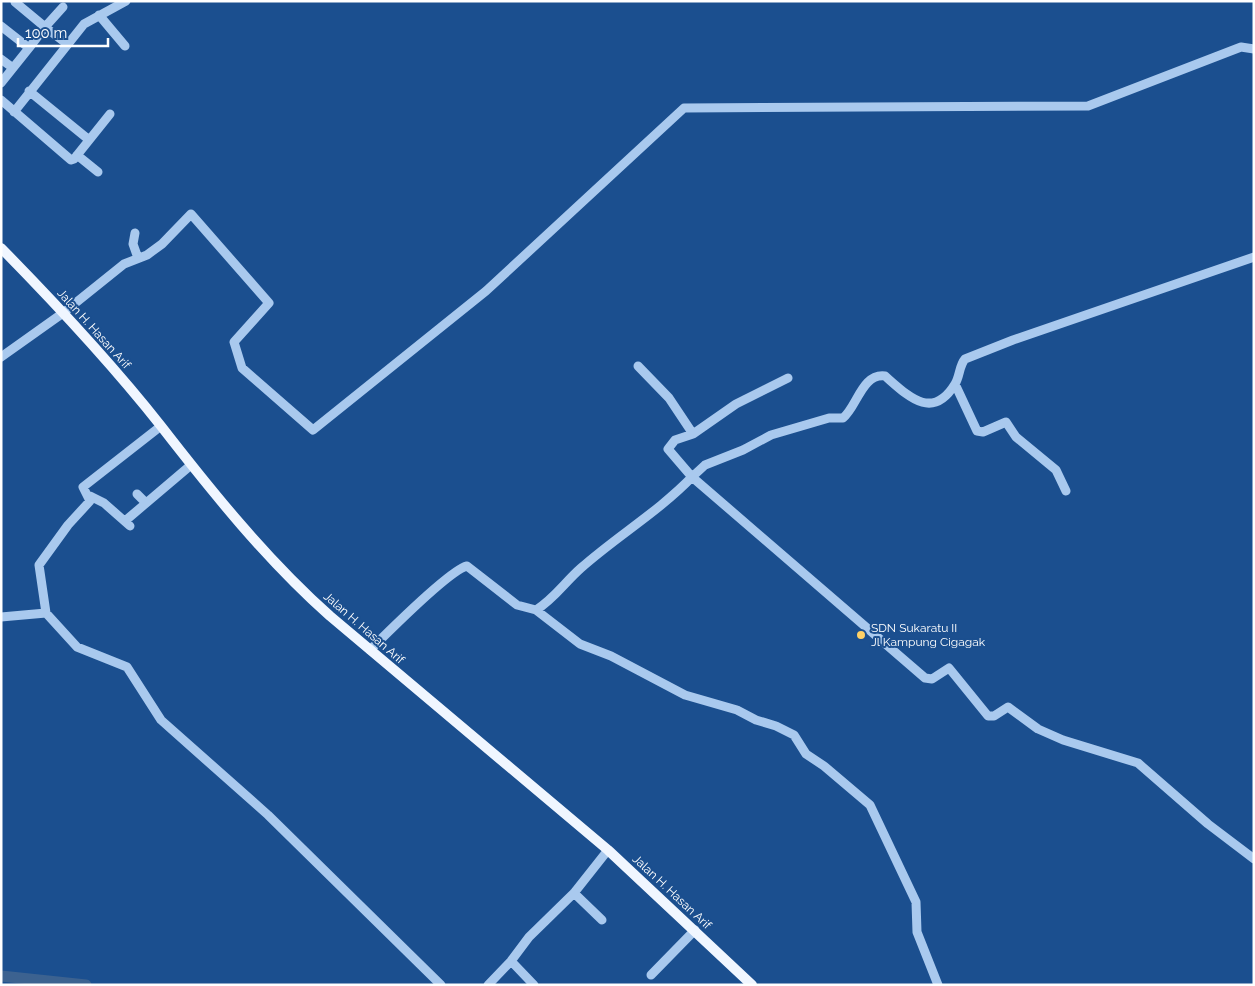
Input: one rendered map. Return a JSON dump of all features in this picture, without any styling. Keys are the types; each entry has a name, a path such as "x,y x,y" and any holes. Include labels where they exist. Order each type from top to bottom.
{"main road":[{"name":"Jalan H. Hasan Arif","path":"1,248 62,312 161,426 191,465 282,571 370,650 608,850 752,985"}],"street":[{"path":"14,112 84,24 126,1"},
{"path":"15,2 67,44"},
{"path":"1,83 63,7"},
{"path":"99,15 125,46"},
{"path":"1,26 29,48"},
{"path":"1,357 119,267 162,244 191,214 269,303 234,342 242,368 312,430 486,291 684,108 1088,106 1240,46 1254,49"},
{"path":"1,59 13,68"},
{"path":"29,91 88,139"},
{"path":"1,100 69,159 73,159 77,155 110,114"},
{"path":"77,155 98,172"},
{"path":"135,233 133,244 138,258"},
{"path":"536,610 562,589 580,569 660,507 705,466 743,450 770,435 829,418 843,418 852,409 862,388 878,376 885,376 906,395 924,404 941,399 955,384 965,359 1254,257"},
{"path":"638,366 669,398 692,434"},
{"path":"788,378 736,404 692,434 675,440 668,449 692,477 925,678 932,679 948,668 988,716 994,716 1008,708 1038,729 1063,740 1138,763 1208,824 1254,859"},
{"path":"955,384 977,431 983,432 1006,422 1020,441 1056,470 1066,491"},
{"path":"161,426 83,487 83,490 104,503 128,524 146,503 191,465"},
{"path":"136,494 146,503"},
{"path":"90,496 90,501 68,525 39,565 46,613 79,649 93,652 127,667 161,720 268,815 442,985"},
{"path":"370,650 400,620 465,566 475,570 516,605 536,610 580,644 611,656 685,695 737,710 756,720 776,726 794,735 806,754 824,766 870,805 916,902 917,932 938,985"},
{"path":"1,617 46,613"},
{"path":"488,985 529,937 574,893 608,850"},
{"path":"574,893 602,920"},
{"path":"651,975 679,949 695,930"},
{"path":"511,960 534,985"}],"waterway":[{"path":"1,976 86,985"}],"place":[{"name":"SDN Sukaratu II Jl Kampung Cigagak","path":"861,635"}]}
